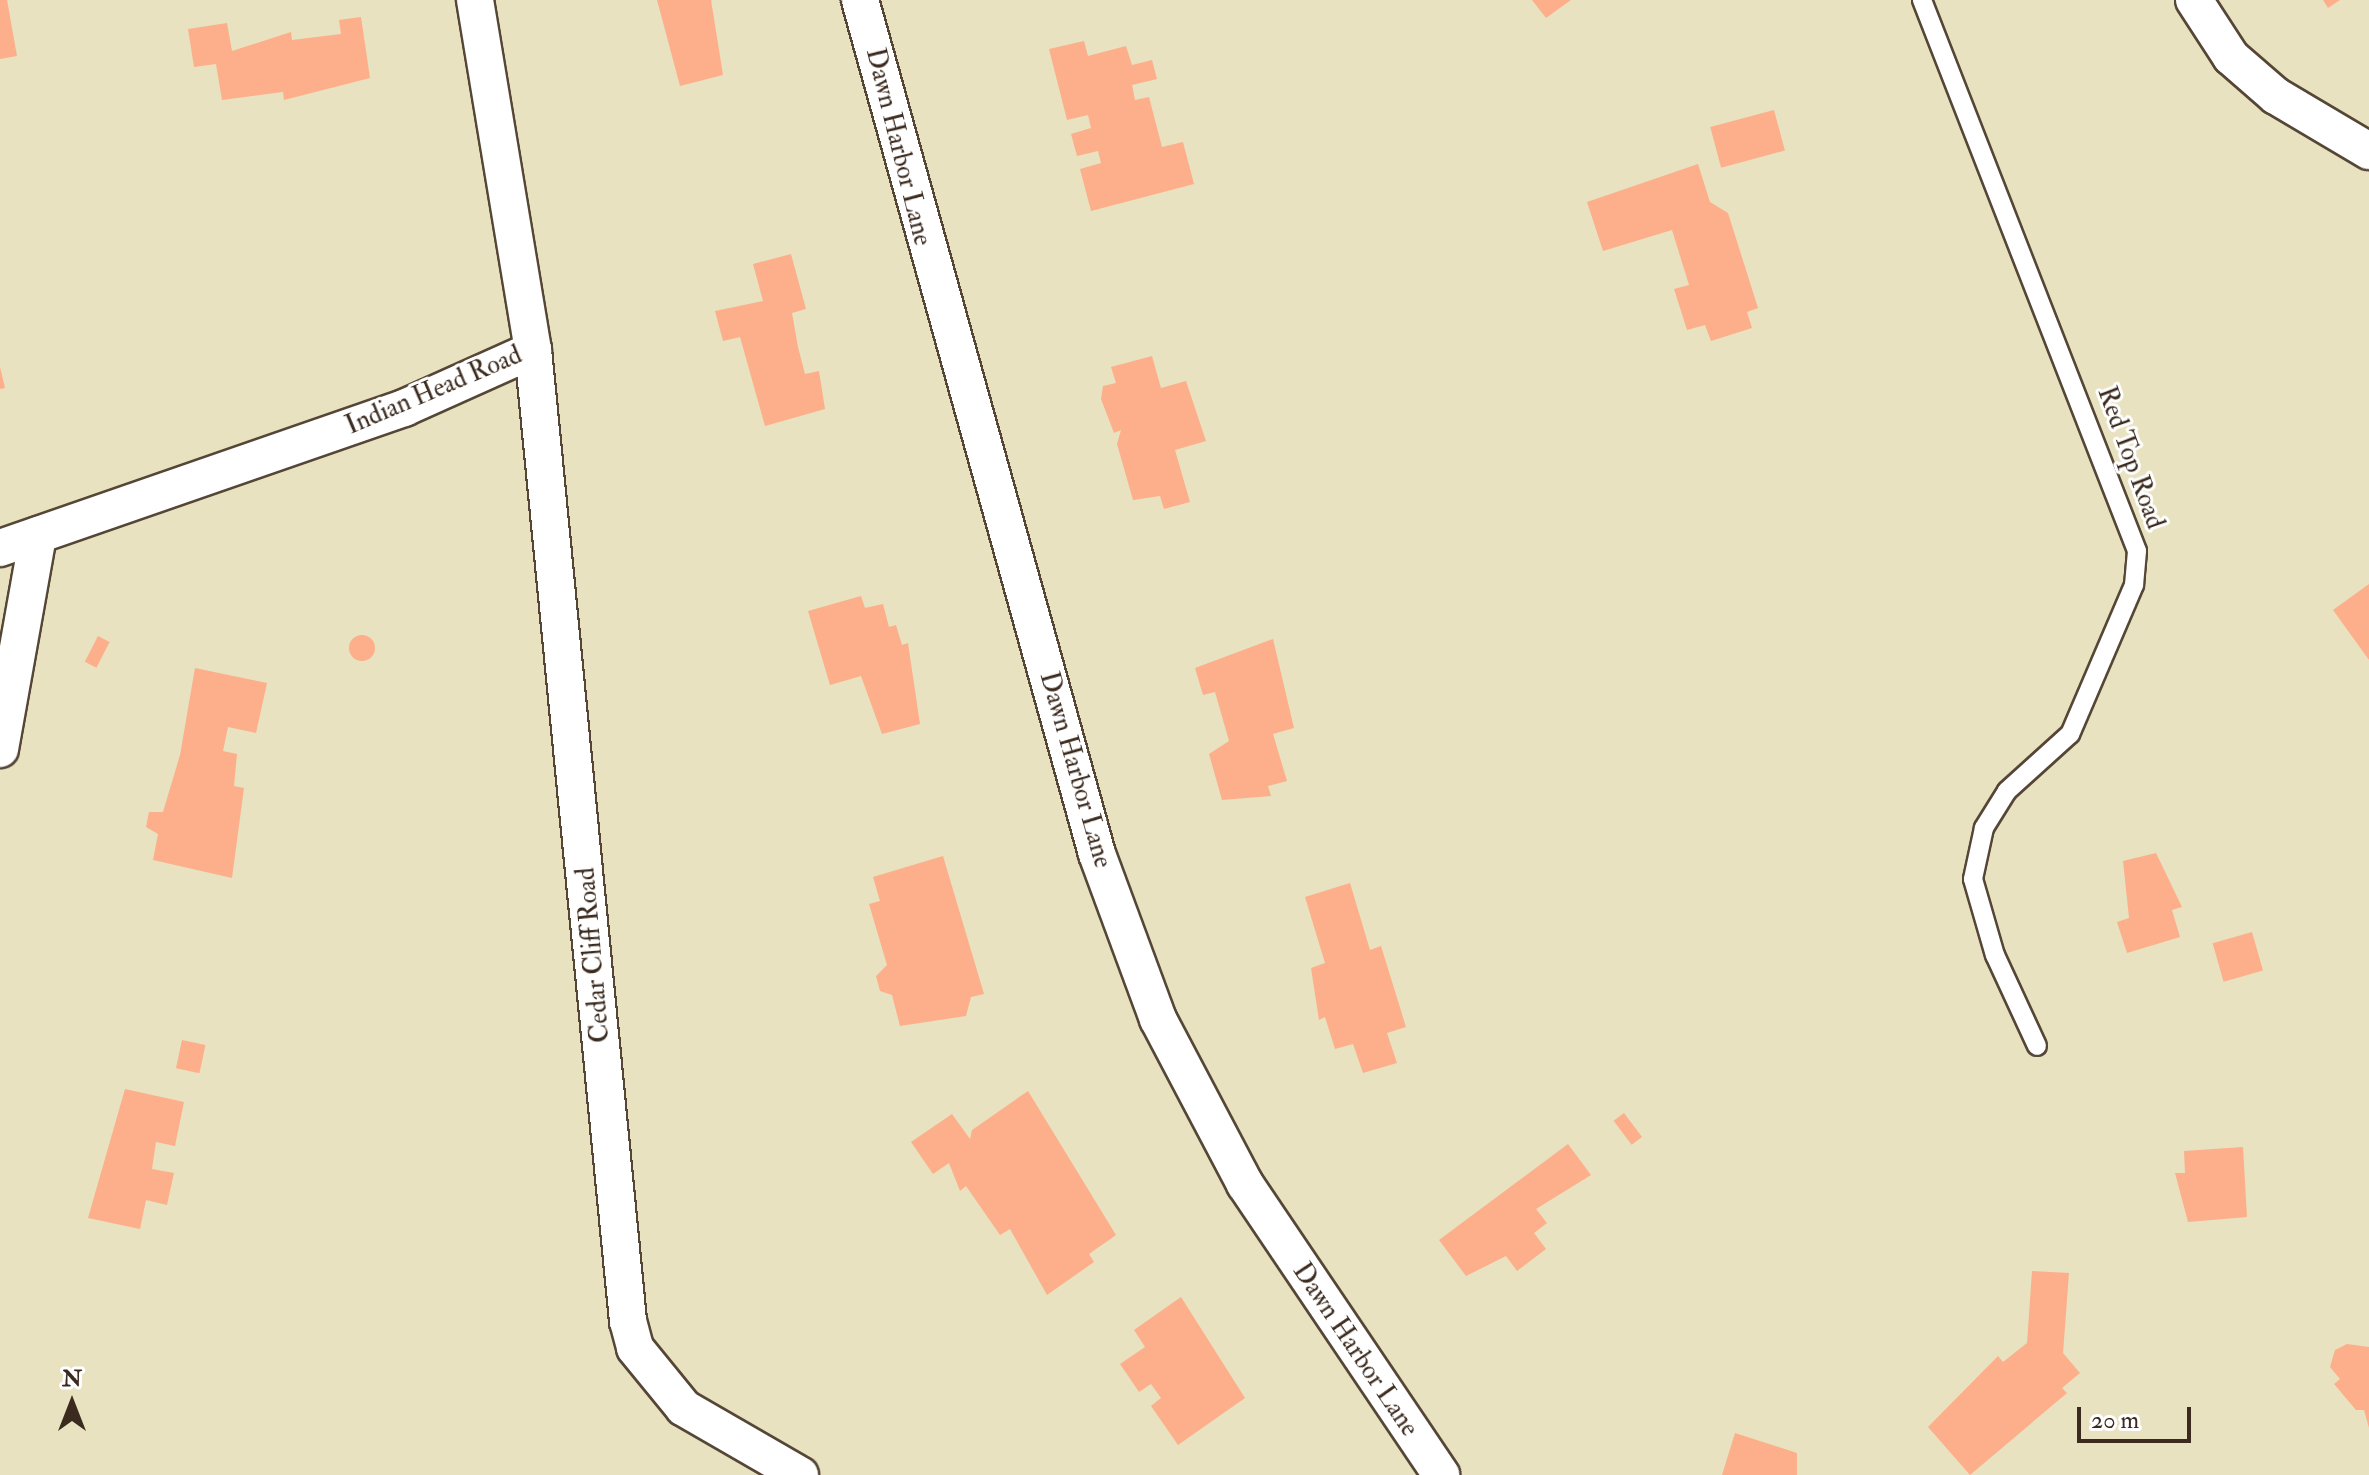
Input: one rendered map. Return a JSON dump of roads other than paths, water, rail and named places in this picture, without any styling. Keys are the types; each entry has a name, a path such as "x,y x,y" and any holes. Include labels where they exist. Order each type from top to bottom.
{"street":[{"name":"Indian Head Road","path":"0,548 404,408 533,350 475,0"},
{"name":"Dawn Harbor Lane","path":"860,0 1097,854 1158,1019 1245,1184 1441,1475"},
{"path":"2194,0 2242,67 2276,96 2369,151"},
{"name":"Cedar Cliff Road","path":"533,350 628,1321 635,1348 684,1408 800,1475"},
{"path":"0,749 38,535"}],"lane":[{"name":"Red Top Road","path":"1922,0 2137,551 2134,585 2070,734 2007,791 1984,828 1973,879 1995,955 2037,1046"}]}
